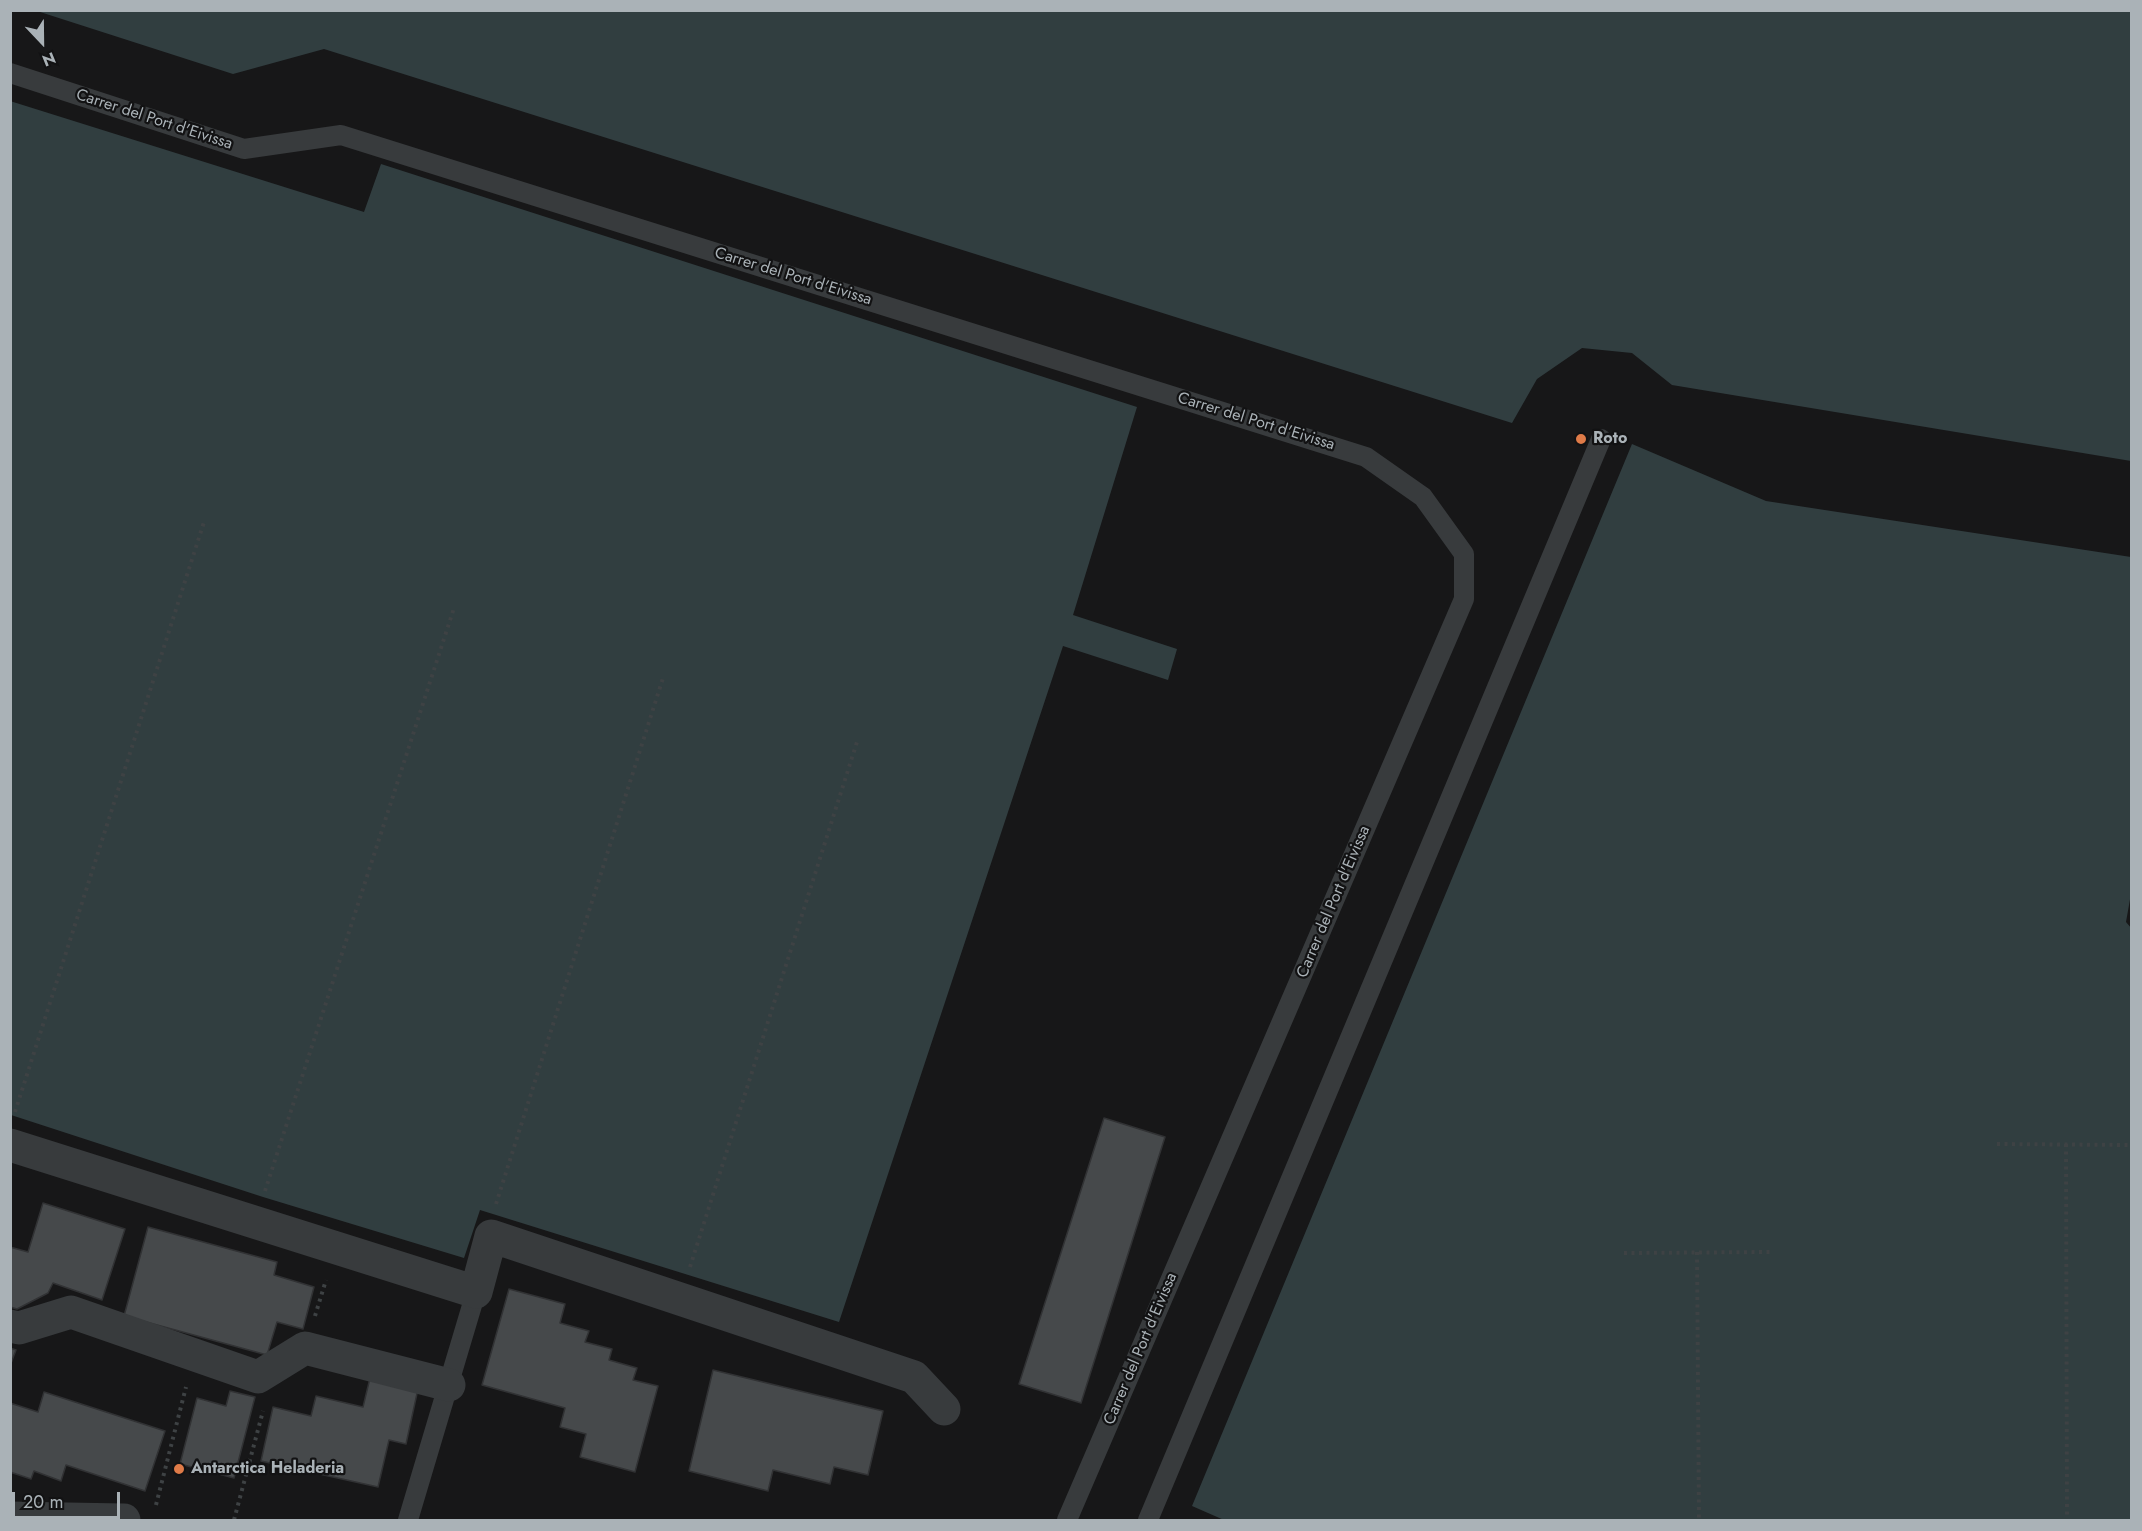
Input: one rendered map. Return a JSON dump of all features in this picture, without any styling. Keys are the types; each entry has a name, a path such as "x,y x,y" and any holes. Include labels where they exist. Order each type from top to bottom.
{"street":[{"path":"12,1130 337,1248 476,1292 491,1236 914,1377 944,1409"},
{"path":"10,1326 19,1328 70,1312 258,1377 305,1348 449,1385"},
{"path":"10,1518 124,1521"}],"lane":[{"name":"Carrer del Port d'Eivissa","path":"10,73 244,149 341,135 1366,457 1423,497 1437,516 1464,554 1464,599 1067,1521"},
{"path":"1148,1521 1601,439"},
{"path":"408,1521 476,1292"}],"path":[{"path":"12,1130 204,522"},
{"path":"263,1197 454,608"},
{"path":"493,1214 663,678"},
{"path":"688,1275 857,742"},
{"path":"1996,1144 2132,1145"},
{"path":"2066,1144 2067,1521"},
{"path":"305,1348 337,1248"},
{"path":"1697,1252 1699,1521"},
{"path":"1624,1253 1773,1252"},
{"path":"155,1509 195,1356"},
{"path":"234,1521 271,1383 268,1371"}],"shaded area":[{"path":"37,11 2131,11 2131,461 1672,385 1632,353 1582,348 1537,379 1512,423 324,49 233,74"},
{"path":"10,101 364,212 381,164 1137,407 1073,615 1177,649 1168,680 1063,646 839,1322 480,1210 464,1258 263,1197 11,1115"},
{"path":"1632,444 1766,501 2131,557 2132,888 2126,922 2132,929 2131,1520 1224,1520 1192,1506"}],"building":[{"path":"1104,1118 1165,1137 1081,1403 1019,1384"},
{"path":"43,1203 125,1229 102,1300 53,1283 48,1293 17,1309 10,1307 10,1247 28,1252"},
{"path":"148,1227 277,1262 274,1275 314,1287 303,1329 277,1322 267,1355 124,1316"},
{"path":"509,1289 565,1304 560,1323 589,1331 585,1342 612,1349 609,1360 637,1368 633,1380 658,1386 635,1472 580,1457 586,1434 560,1427 565,1408 482,1385"},
{"path":"10,1348 16,1350 10,1366"},
{"path":"713,1370 883,1411 868,1475 834,1467 830,1484 773,1470 768,1491 689,1471"},
{"path":"370,1378 418,1389 406,1444 389,1440 378,1487 261,1461 273,1407 311,1416 316,1396 363,1407"},
{"path":"230,1391 255,1397 234,1478 180,1464 197,1398 226,1406"},
{"path":"44,1392 165,1431 145,1491 66,1465 61,1481 34,1471 31,1479 10,1472 10,1403 38,1412"}],"place":[{"name":"Roto","path":"1581,439"},
{"name":"Antarctica Heladeria","path":"179,1469"}]}
